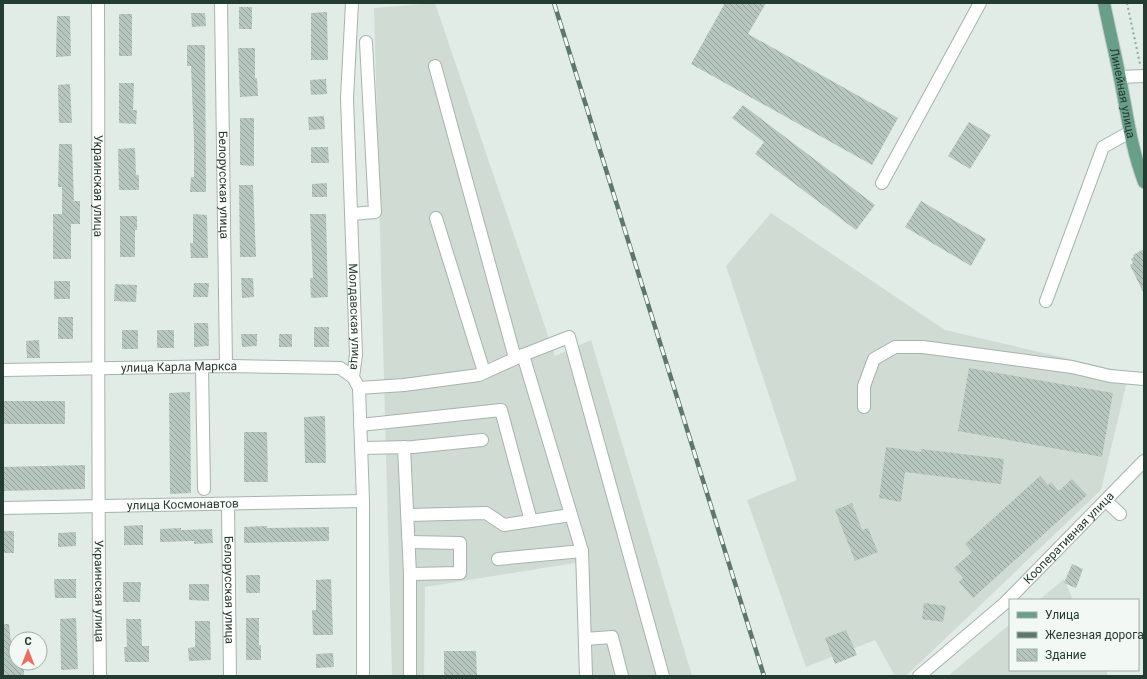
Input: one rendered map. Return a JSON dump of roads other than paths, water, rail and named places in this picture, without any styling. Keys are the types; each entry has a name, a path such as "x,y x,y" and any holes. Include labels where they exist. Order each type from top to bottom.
{"main road":[{"name":"Линейная улица","path":"1104,3 1130,132 1138,166 1144,182"}],"street":[{"name":"Украинская улица","path":"98,3 98,505 100,676"},
{"name":"Белорусская улица","path":"221,3 226,366"},
{"name":"Молдавская улица","path":"352,3 347,98 356,355 352,377 359,388"},
{"path":"882,183 980,3"},
{"path":"352,214 375,212 366,42"},
{"path":"435,66 519,357 582,551 586,676"},
{"path":"1120,78 1143,76"},
{"path":"1046,302 1103,147 1130,132"},
{"path":"436,218 484,372"},
{"path":"363,676 363,501 359,388 404,385 479,375 569,337 663,676"},
{"path":"864,407 864,386 874,359 895,347 923,347 953,350 1072,367 1110,376 1144,379"},
{"name":"улица Карла Маркса","path":"3,370 202,366 340,368 352,377"},
{"path":"202,366 204,489"},
{"path":"360,425 501,410 531,521"},
{"path":"361,448 404,447 482,440"},
{"path":"404,447 410,574 410,676"},
{"name":"Кооперативная улица","path":"919,676 1005,603 1144,461"},
{"name":"улица Космонавтов","path":"3,508 363,501"},
{"path":"1106,501 1120,514"},
{"name":"Белорусская улица","path":"228,504 230,676"},
{"path":"408,515 486,513 504,524 571,515"},
{"path":"409,542 460,543 460,573 410,574"},
{"path":"498,559 582,551"},
{"path":"585,639 612,637 622,676"}],"railway":[{"path":"554,3 764,676"}]}
